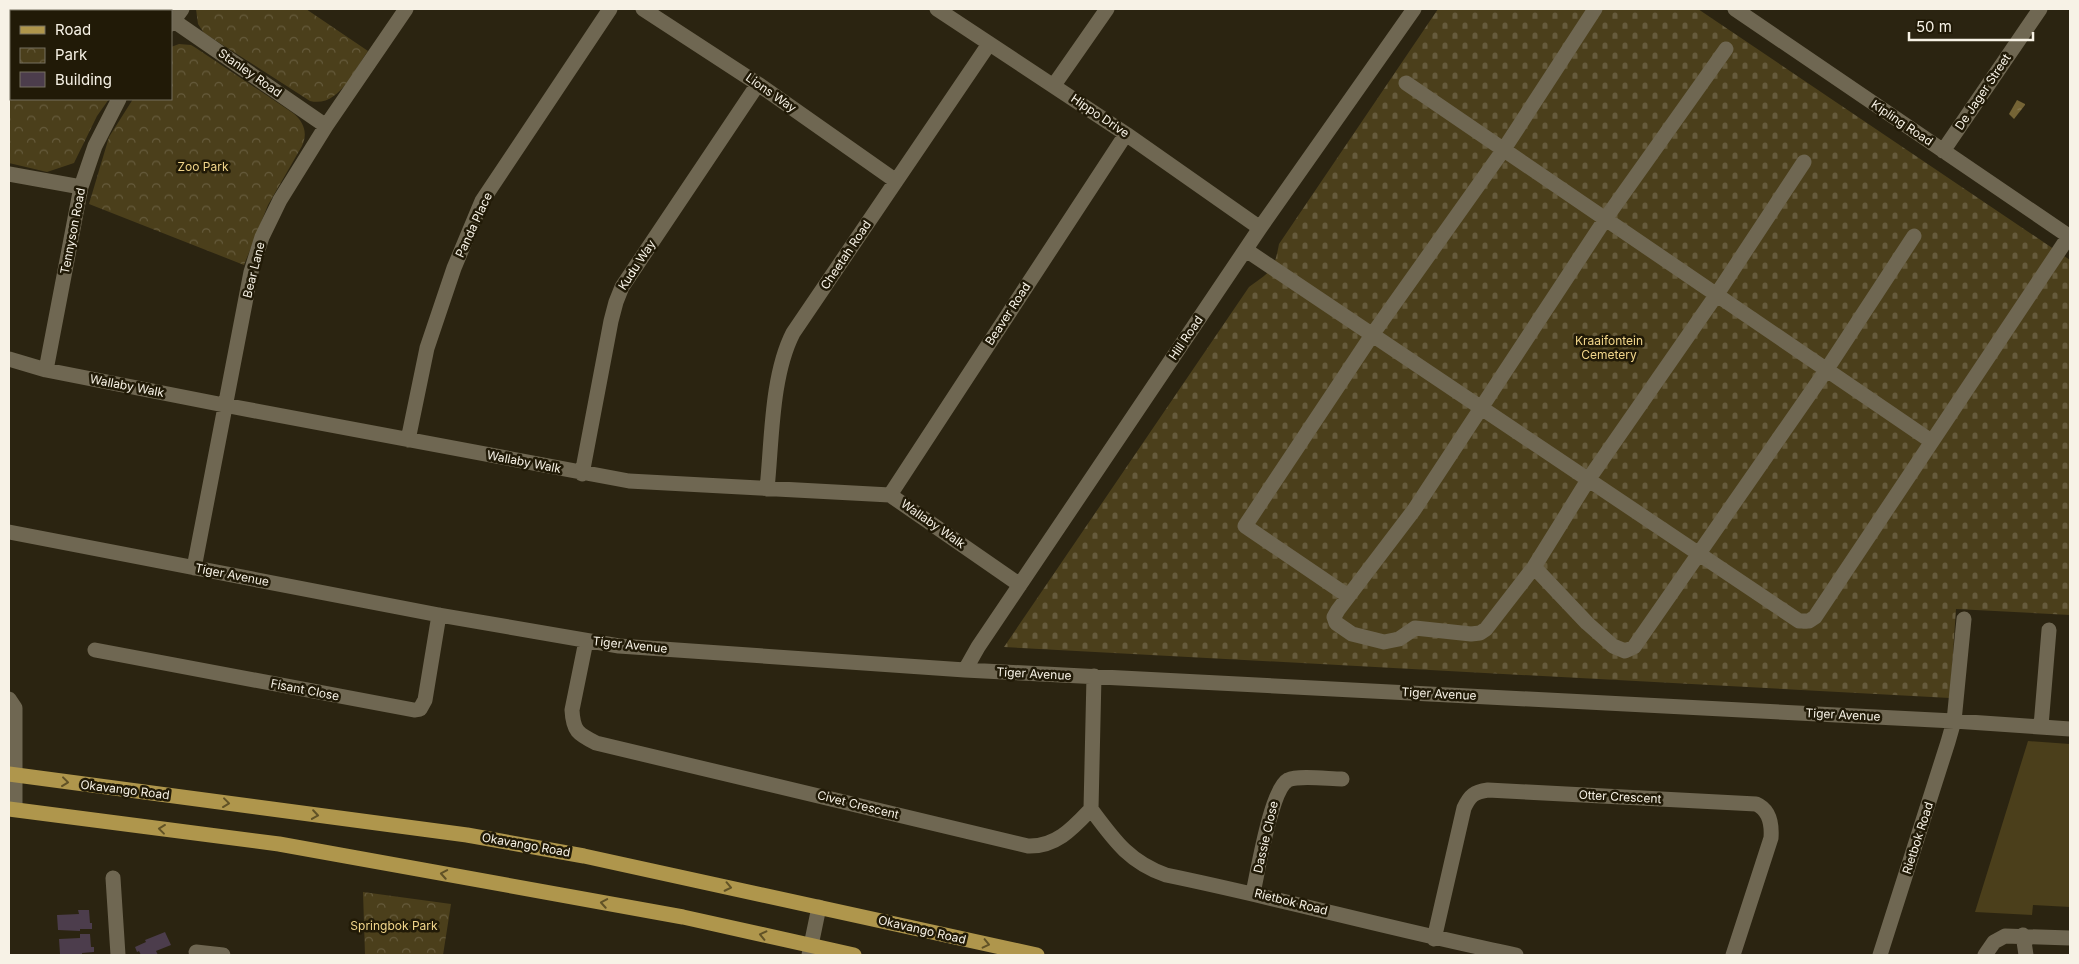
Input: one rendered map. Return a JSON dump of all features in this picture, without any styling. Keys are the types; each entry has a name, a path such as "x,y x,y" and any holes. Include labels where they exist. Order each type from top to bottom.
{"main road":[{"name":"Okavango Road","path":"13,775 467,835 584,856 1037,955"},
{"path":"12,809 279,844 683,917 809,951 854,955"}],"street":[{"name":"Bear Lane","path":"194,568 251,272 262,237 280,200 326,126 406,9"},
{"name":"Panda Place","path":"408,440 427,348 454,268 482,201 610,9"},
{"name":"Lions Way","path":"644,9 758,84 896,181"},
{"name":"Hippo Drive","path":"938,9 1054,85 1260,228"},
{"path":"1054,85 1106,9"},
{"name":"Hill Road","path":"965,670 978,646 1260,228 1414,9"},
{"path":"1348,596 1245,526 1372,334 1504,149 1595,9"},
{"name":"Kipling Road","path":"1735,9 2070,237"},
{"name":"De Jager Street","path":"1943,151 2040,9"},
{"name":"Stanley Road","path":"176,18 326,126"},
{"name":"Cheetah Road","path":"767,489 778,376 786,346 989,44"},
{"path":"1726,49 1606,218 1414,510 1335,614 1335,621 1340,627 1352,634 1367,639 1390,642 1415,628 1450,633 1480,633 1486,629 1534,567 1588,480 1717,294 1804,162"},
{"path":"1406,83 1932,441"},
{"name":"Kudu Way","path":"582,474 611,321 622,287 758,84"},
{"name":"Tennyson Road","path":"46,370 81,188 95,146 118,100"},
{"name":"Beaver Road","path":"890,495 1126,134"},
{"path":"9,174 81,188"},
{"path":"1534,567 1587,623 1613,646 1625,651 1634,647 1826,369 1914,236"},
{"path":"1246,250 1799,621 1809,621 1815,617 2070,237"},
{"name":"Wallaby Walk","path":"9,359 46,370 224,406 582,474 628,481 890,495 1020,585"},
{"name":"Tiger Avenue","path":"9,532 439,615 619,646 965,670 1954,721 2070,729"},
{"name":"Fisant Close","path":"95,650 414,710 420,708 425,700 439,615"},
{"name":"Rietbok Road","path":"1880,955 1954,721 1964,619"},
{"path":"2041,726 2049,630"},
{"name":"Civet Crescent","path":"586,641 572,710 576,730 582,736 596,743 1028,846 1048,844 1059,838 1074,828 1091,809"},
{"path":"1091,809 1094,676"},
{"path":"9,699 15,708 12,809"},
{"name":"Dassie Close","path":"1253,892 1273,804 1280,787 1293,779 1342,779"},
{"name":"Otter Crescent","path":"1434,938 1464,808 1469,796 1475,793 1488,790 1756,804 1766,810 1769,817 1771,838 1733,955"},
{"name":"Rietbok Road","path":"1091,809 1130,857 1142,866 1166,875 1253,892 1434,938 1516,955"},
{"path":"113,878 118,955"},
{"path":"809,951 819,907"},
{"path":"2023,935 2026,955"},
{"path":"1986,955 1998,939 2005,936 2023,935 2070,938"},
{"path":"196,952 223,955"}],"green space":[{"path":"9,9 170,9 10,10 10,100 108,100 97,116 74,163 47,172 9,163"},
{"path":"196,9 306,9 368,51 345,86 337,93 329,99 320,102 310,101 204,33 198,24"},
{"name":"Kraaifontein Cemetery","path":"1438,9 1698,9 2070,260 2070,615 1956,609 1950,698 1004,647 1249,287 1270,270 1279,244"},
{"name":"Zoo Park","path":"179,44 191,45 196,48 293,113 300,120 304,128 305,137 302,146 268,205 244,265 89,204 109,137 132,100 172,100 172,47"},
{"path":"2028,741 2070,744 2070,907 2033,905 2032,915 1975,912"},
{"name":"Springbok Park","path":"363,892 451,904 443,955 365,955"}],"water":[{"path":"2017,100 2025,105 2014,119 2009,114"}],"building":[{"path":"78,910 89,910 92,929 80,929 80,931 58,930 57,915 79,914"},
{"path":"165,932 171,945 156,951 158,955 141,955 139,951 137,952 135,947 146,942 145,940"},
{"path":"80,934 90,934 91,947 94,947 94,952 82,953 82,955 60,954 59,939 80,938"}]}
